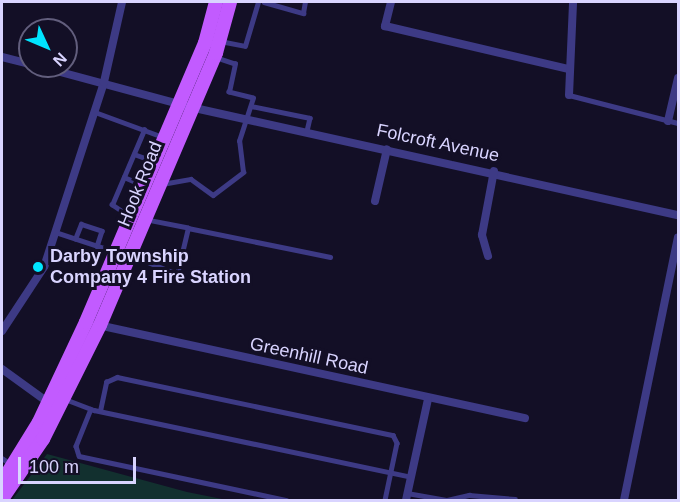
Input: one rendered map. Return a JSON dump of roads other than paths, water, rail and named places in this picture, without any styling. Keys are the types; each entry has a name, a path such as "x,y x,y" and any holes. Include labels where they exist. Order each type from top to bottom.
{"main road":[{"name":"Hook Road","path":"2,500 64,399 100,326 159,184 216,2"},
{"name":"Hook Road","path":"2,482 7,462 49,403 86,322 163,136 214,57 230,2"}],"street":[{"path":"2,331 44,267 104,82 122,2"},
{"path":"391,2 385,26 569,69"},
{"path":"568,95 573,2"},
{"path":"2,60 18,62"},
{"name":"Folcroft Avenue","path":"78,76 183,105 494,171 678,215"},
{"path":"668,121 678,78"},
{"path":"375,201 387,149"},
{"path":"488,256 482,235 494,171"},
{"path":"624,501 678,237"},
{"name":"Greenhill Road","path":"86,322 428,399 525,418"},
{"path":"2,369 49,403"},
{"path":"406,497 428,399"}],"lane":[{"path":"220,41 245,46 258,2"},
{"path":"264,2 303,13 305,2"},
{"path":"159,184 191,179 213,195 243,172 239,141 253,98 229,92 235,64 214,57"},
{"path":"568,95 678,123"},
{"path":"251,106 310,118 307,131"},
{"path":"94,112 163,136"},
{"path":"130,217 112,208 144,130"},
{"path":"134,154 153,161"},
{"path":"124,177 143,185"},
{"path":"145,219 330,257"},
{"path":"75,239 81,224 102,231 97,246"},
{"path":"130,255 177,274 188,228"},
{"path":"55,232 115,252"},
{"path":"100,411 106,382 117,377 381,432 397,438 392,474 385,501"},
{"path":"64,399 91,409 411,477"},
{"path":"91,409 76,446 79,456 286,501"},
{"path":"406,497 447,500 469,495 515,499"}],"place":[{"name":"Darby Township Company 4 Fire Station","path":"38,267"}]}
